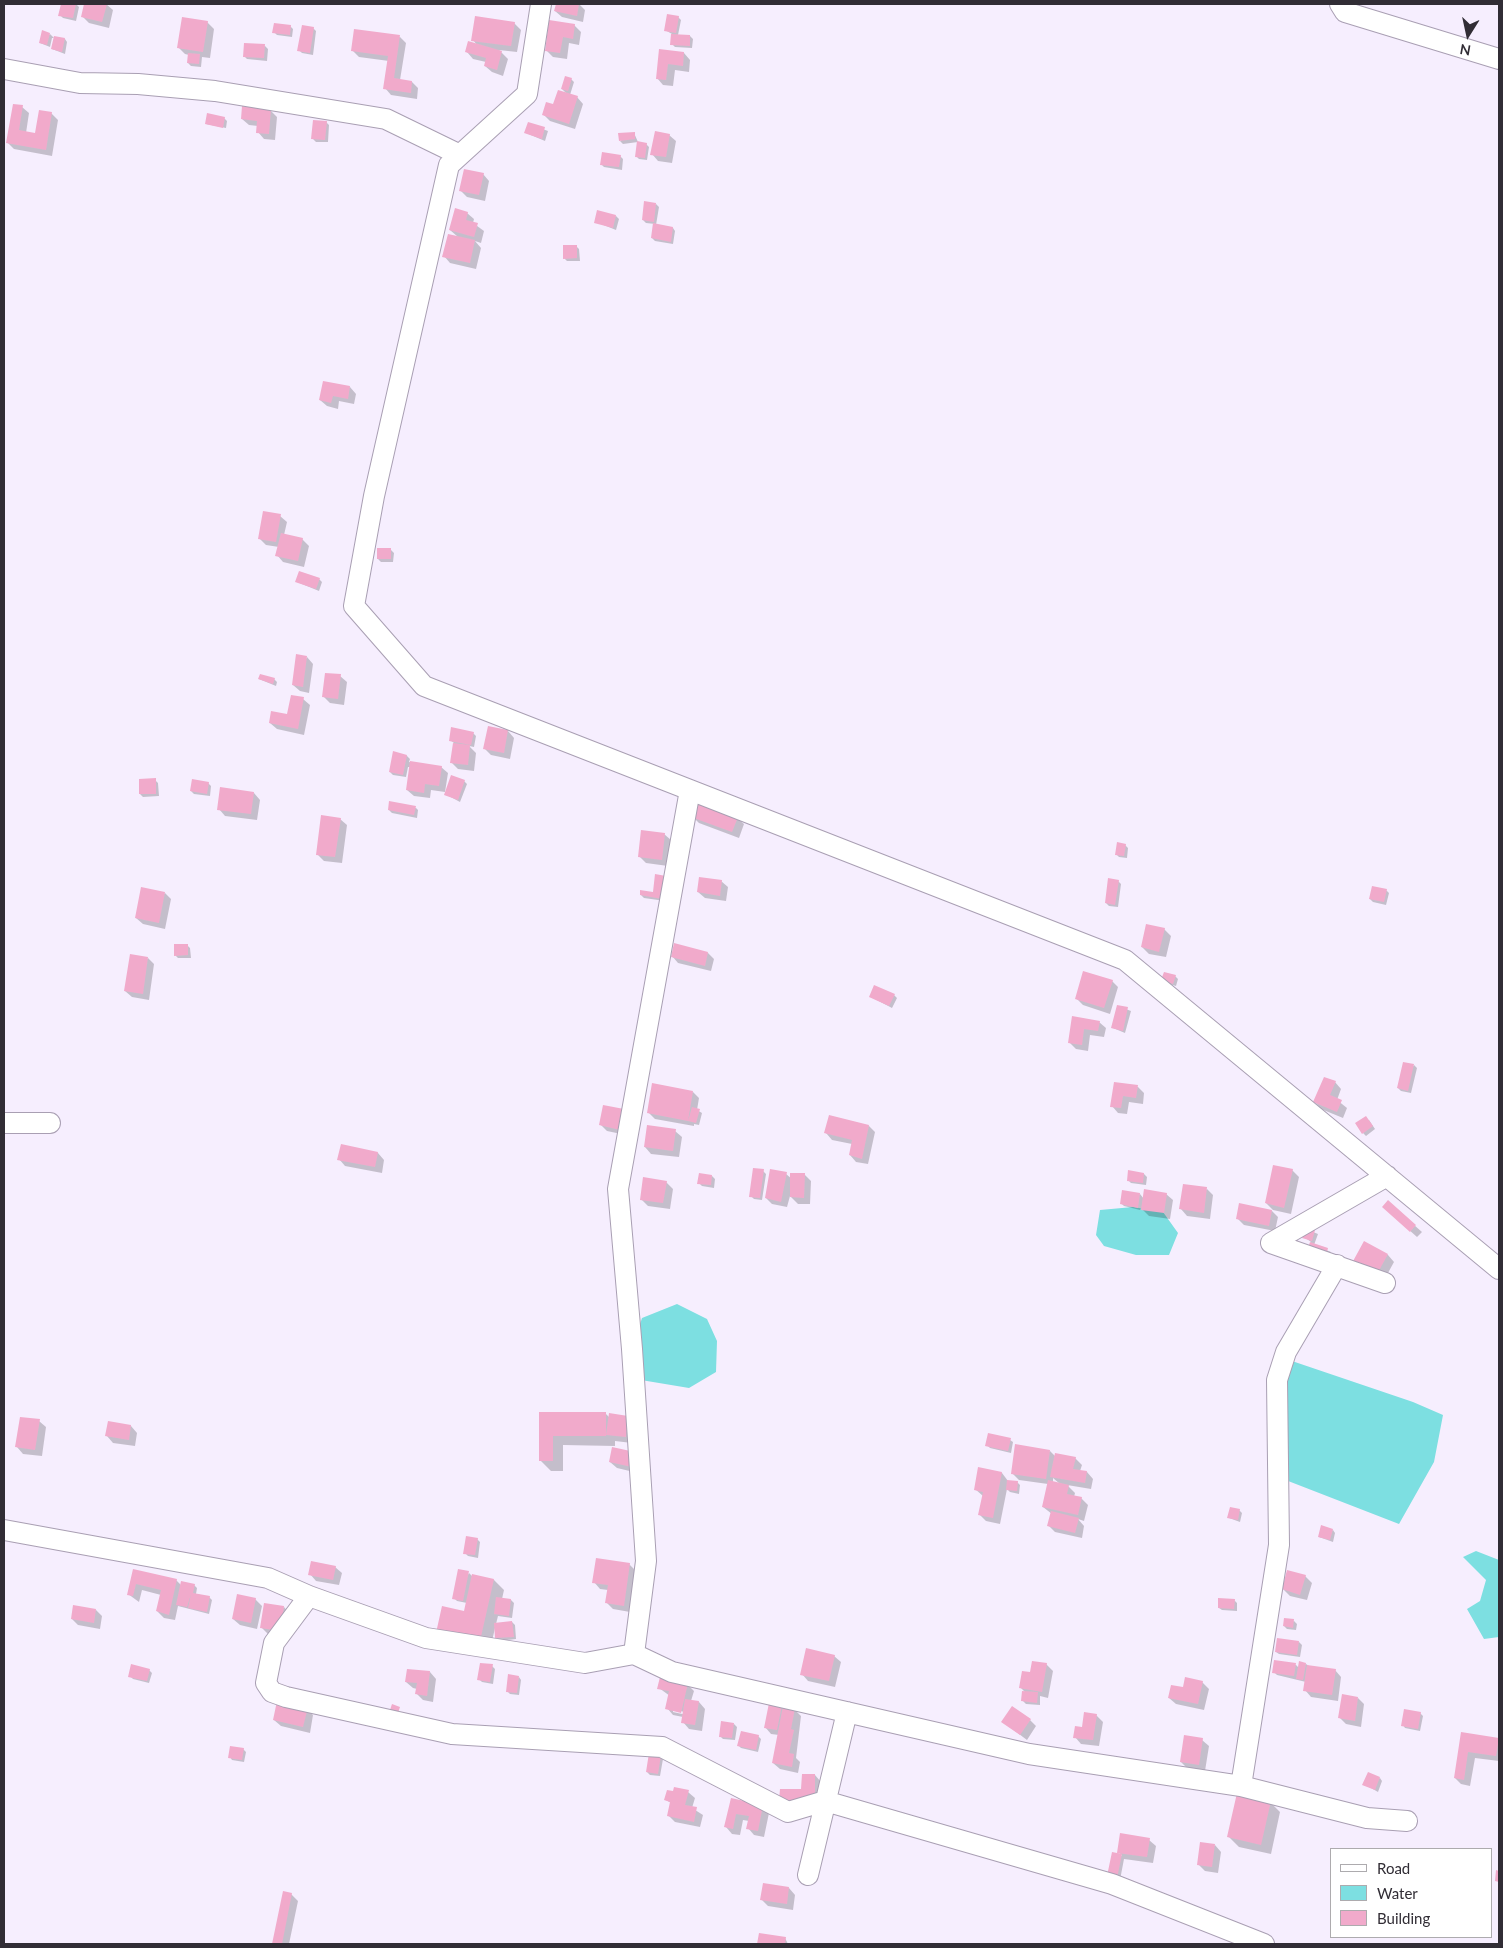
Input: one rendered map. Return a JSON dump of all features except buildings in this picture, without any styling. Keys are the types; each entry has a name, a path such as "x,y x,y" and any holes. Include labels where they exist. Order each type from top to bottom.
{"street":[{"path":"541,4 527,94 449,165 374,496 354,606 424,686 1125,960 1499,1269"},
{"path":"1340,4 1345,12 1499,59"},
{"path":"4,69 80,83 138,84 215,91 386,120 460,154"},
{"path":"634,1654 646,1561 632,1350 618,1189 690,790"},
{"path":"4,1123 50,1123"},
{"path":"1385,1283 1271,1244 1387,1176"},
{"path":"1241,1786 1279,1546 1277,1380 1286,1352 1337,1265"},
{"path":"4,1530 268,1578 309,1596 426,1638 585,1663 634,1654 672,1672 1029,1754 1241,1786 1367,1818 1407,1821"},
{"path":"309,1596 274,1643 266,1683 272,1692 452,1734 662,1747 788,1812 825,1801 1112,1884 1264,1944"},
{"path":"808,1875 846,1712"}],"water":[{"path":"1133,1207 1163,1212 1178,1233 1169,1255 1136,1255 1104,1246 1096,1235 1100,1210"},
{"path":"677,1304 707,1319 717,1341 716,1372 689,1388 641,1380 632,1349 642,1318"},
{"path":"1289,1360 1413,1402 1443,1415 1434,1462 1399,1524 1283,1479 1282,1403"},
{"path":"1476,1551 1499,1560 1499,1637 1484,1639 1467,1609 1480,1601 1486,1580 1463,1557"}]}
